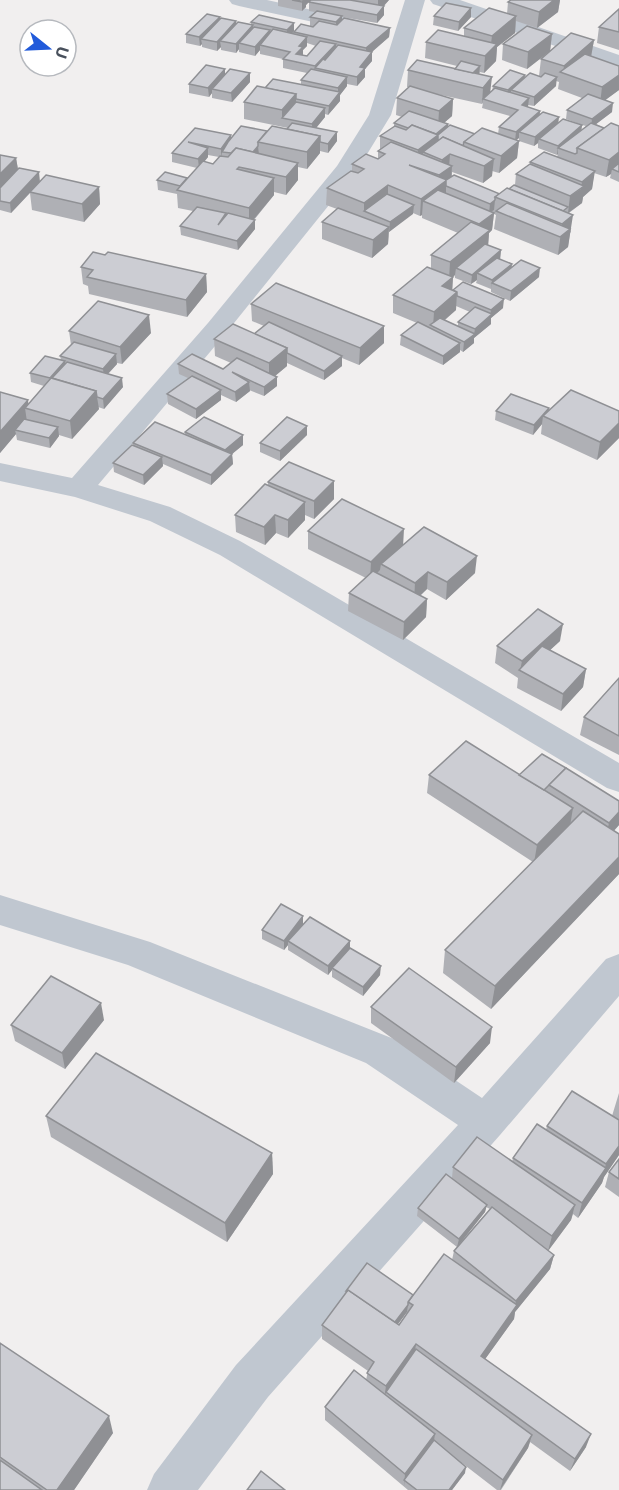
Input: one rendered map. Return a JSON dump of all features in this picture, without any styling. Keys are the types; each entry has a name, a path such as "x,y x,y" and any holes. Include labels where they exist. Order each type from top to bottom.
{"street":[{"path":"239,0 387,32"},
{"path":"79,489 217,328 346,169 380,115 387,32 416,0"},
{"path":"440,0 619,62"},
{"path":"0,472 79,489 160,514 230,548 619,778"},
{"path":"0,910 137,953 380,1051 486,1122"},
{"path":"170,1490 252,1381 486,1122 619,970"}],"building":[{"path":"311,0 350,0 384,6 377,15 309,2"},
{"path":"511,0 554,0 539,12 508,2"},
{"path":"446,3 471,8 459,22 434,16"},
{"path":"489,8 516,16 492,36 464,28"},
{"path":"619,9 619,32 599,27"},
{"path":"317,11 342,16 336,22 310,17"},
{"path":"207,14 220,17 199,37 186,34"},
{"path":"259,15 294,23 287,30 251,22"},
{"path":"221,18 236,21 217,42 201,39"},
{"path":"344,18 390,28 366,48 294,32 301,24 313,27 319,21 337,25"},
{"path":"238,22 253,25 236,44 220,41"},
{"path":"527,26 552,34 528,52 503,44"},
{"path":"254,27 270,30 255,47 239,43"},
{"path":"273,29 307,37 299,46 303,47 296,54 307,56 320,41 336,44 315,66 283,59 290,52 260,45"},
{"path":"438,30 497,44 485,56 426,42"},
{"path":"571,33 594,40 564,66 541,59"},
{"path":"338,45 372,52 360,67 365,68 357,77 315,68"},
{"path":"585,54 619,66 619,75 602,87 560,72"},
{"path":"417,60 492,77 483,88 408,70"},
{"path":"461,61 480,66 473,73 455,69"},
{"path":"206,65 225,69 208,88 189,84"},
{"path":"230,69 250,73 231,93 212,89"},
{"path":"311,69 347,77 338,88 301,80"},
{"path":"510,70 525,75 508,90 493,86"},
{"path":"530,73 541,77 545,73 557,77 534,97 511,90"},
{"path":"273,79 340,92 329,106 296,99 296,94 265,88"},
{"path":"257,86 296,94 282,110 244,102"},
{"path":"410,86 453,99 439,111 397,98"},
{"path":"495,88 529,98 522,105 540,111 516,132 499,127 518,110 483,99"},
{"path":"588,94 613,103 592,119 567,110"},
{"path":"296,102 325,108 312,124 282,118"},
{"path":"409,111 448,124 436,134 412,125 408,128 394,123"},
{"path":"543,112 559,117 535,137 519,132"},
{"path":"563,119 582,125 558,146 539,139"},
{"path":"292,123 337,132 328,144 320,142 320,136 287,129"},
{"path":"591,123 604,128 577,148 577,153 558,148"},
{"path":"611,123 619,126 619,152 609,160 577,148"},
{"path":"412,125 438,135 418,150 380,136 395,126 406,130"},
{"path":"450,125 475,134 464,142 463,146 443,137 438,141 438,135"},
{"path":"241,126 267,131 253,152 236,148 231,153 222,152 228,142"},
{"path":"272,126 320,136 307,152 258,142"},
{"path":"195,128 231,135 221,149 188,142 208,148 198,159 172,153"},
{"path":"482,128 519,141 501,156 464,142"},
{"path":"443,137 494,159 484,166 450,154 442,160 423,152"},
{"path":"391,142 452,166 439,175 409,165 447,180 421,199 388,185 364,203 327,188 351,171 358,173 364,169 352,164 366,154 378,159 385,154 378,151"},
{"path":"236,148 298,163 286,177 239,167 237,169 274,178 249,208 177,190 203,161 213,164 220,156 228,157"},
{"path":"544,152 595,171 582,182 530,162"},
{"path":"0,155 16,158 0,174"},
{"path":"619,163 619,172 612,169"},
{"path":"530,164 584,186 570,196 516,174"},
{"path":"19,168 39,172 10,203 0,201 0,188"},
{"path":"165,172 187,178 180,186 157,180"},
{"path":"46,175 99,187 82,204 30,192"},
{"path":"454,175 500,194 490,204 446,186 446,180"},
{"path":"514,185 568,207 563,211 509,189"},
{"path":"507,188 573,215 562,224 495,197"},
{"path":"438,190 494,213 479,224 423,201"},
{"path":"387,194 414,205 390,222 364,211"},
{"path":"507,203 570,229 560,237 496,211"},
{"path":"197,207 226,213 218,225 228,213 255,220 237,241 180,226"},
{"path":"338,208 389,227 373,240 322,222"},
{"path":"471,222 490,230 450,262 431,255"},
{"path":"485,244 501,250 472,275 456,268"},
{"path":"93,252 105,255 108,252 206,274 186,300 87,277 93,270 81,267"},
{"path":"497,258 512,264 492,280 477,273"},
{"path":"521,260 540,268 511,291 492,283"},
{"path":"427,267 453,277 442,286 457,292 434,312 393,295"},
{"path":"463,282 504,299 491,310 457,296 457,292 453,290"},
{"path":"276,283 384,326 360,348 251,304"},
{"path":"98,301 149,315 120,347 69,331"},
{"path":"475,307 492,314 475,329 458,322"},
{"path":"440,318 475,334 464,342 430,325"},
{"path":"269,322 342,356 324,371 287,353 287,348 254,334"},
{"path":"418,322 460,343 443,356 401,335"},
{"path":"233,324 287,348 269,363 214,339"},
{"path":"74,342 116,354 103,369 60,356"},
{"path":"192,354 223,369 237,358 277,377 264,387 232,372 249,382 235,392 178,364"},
{"path":"45,356 65,361 50,378 30,373"},
{"path":"67,362 122,378 103,399 97,397 96,391 52,378"},
{"path":"192,376 221,390 196,409 167,394"},
{"path":"51,378 96,391 70,421 25,408"},
{"path":"571,390 619,411 619,423 600,442 543,416"},
{"path":"0,392 28,400 0,432"},
{"path":"511,394 549,408 534,425 496,411"},
{"path":"204,417 243,435 225,450 185,432"},
{"path":"287,417 307,426 280,451 260,443"},
{"path":"24,419 58,427 49,438 15,430"},
{"path":"155,422 232,454 211,475 133,443"},
{"path":"132,445 162,457 143,475 113,463"},
{"path":"289,462 334,481 314,501 268,482"},
{"path":"265,484 305,502 288,520 275,515 264,527 235,515"},
{"path":"342,499 404,529 371,562 308,531"},
{"path":"424,527 477,556 447,582 428,572 415,583 381,564"},
{"path":"373,571 427,599 404,622 349,593"},
{"path":"538,609 563,624 522,661 497,646"},
{"path":"542,646 586,669 563,694 519,670"},
{"path":"619,678 619,736 584,717"},
{"path":"466,741 573,808 537,845 429,775"},
{"path":"542,754 566,768 544,790 519,775"},
{"path":"566,768 619,801 619,812 609,823 549,785"},
{"path":"583,811 619,834 619,857 495,986 445,950"},
{"path":"281,904 303,916 284,941 262,930"},
{"path":"310,917 350,941 328,966 288,941"},
{"path":"350,948 381,966 363,987 332,968"},
{"path":"409,968 492,1027 456,1067 371,1007"},
{"path":"51,976 101,1003 62,1053 11,1025"},
{"path":"96,1053 272,1153 225,1223 46,1116"},
{"path":"572,1091 619,1120 619,1146 606,1164 547,1126"},
{"path":"537,1124 606,1168 582,1203 513,1158"},
{"path":"477,1137 575,1205 552,1236 453,1167"},
{"path":"619,1159 619,1179 609,1172"},
{"path":"446,1174 487,1205 459,1239 418,1208"},
{"path":"492,1207 554,1255 516,1301 454,1251"},
{"path":"444,1254 517,1305 481,1356 591,1434 575,1459 416,1344 386,1386 367,1373 374,1362 322,1325 348,1290 399,1325 413,1305 408,1302"},
{"path":"367,1263 413,1295 395,1322 348,1290 346,1291"},
{"path":"0,1343 109,1416 57,1490 47,1490 0,1457"},
{"path":"416,1349 532,1435 503,1480 386,1392"},
{"path":"354,1370 435,1434 405,1474 325,1407"},
{"path":"434,1440 466,1467 449,1490 417,1490 404,1480"},
{"path":"0,1460 42,1490 0,1490"},
{"path":"261,1471 285,1490 247,1490"}]}
